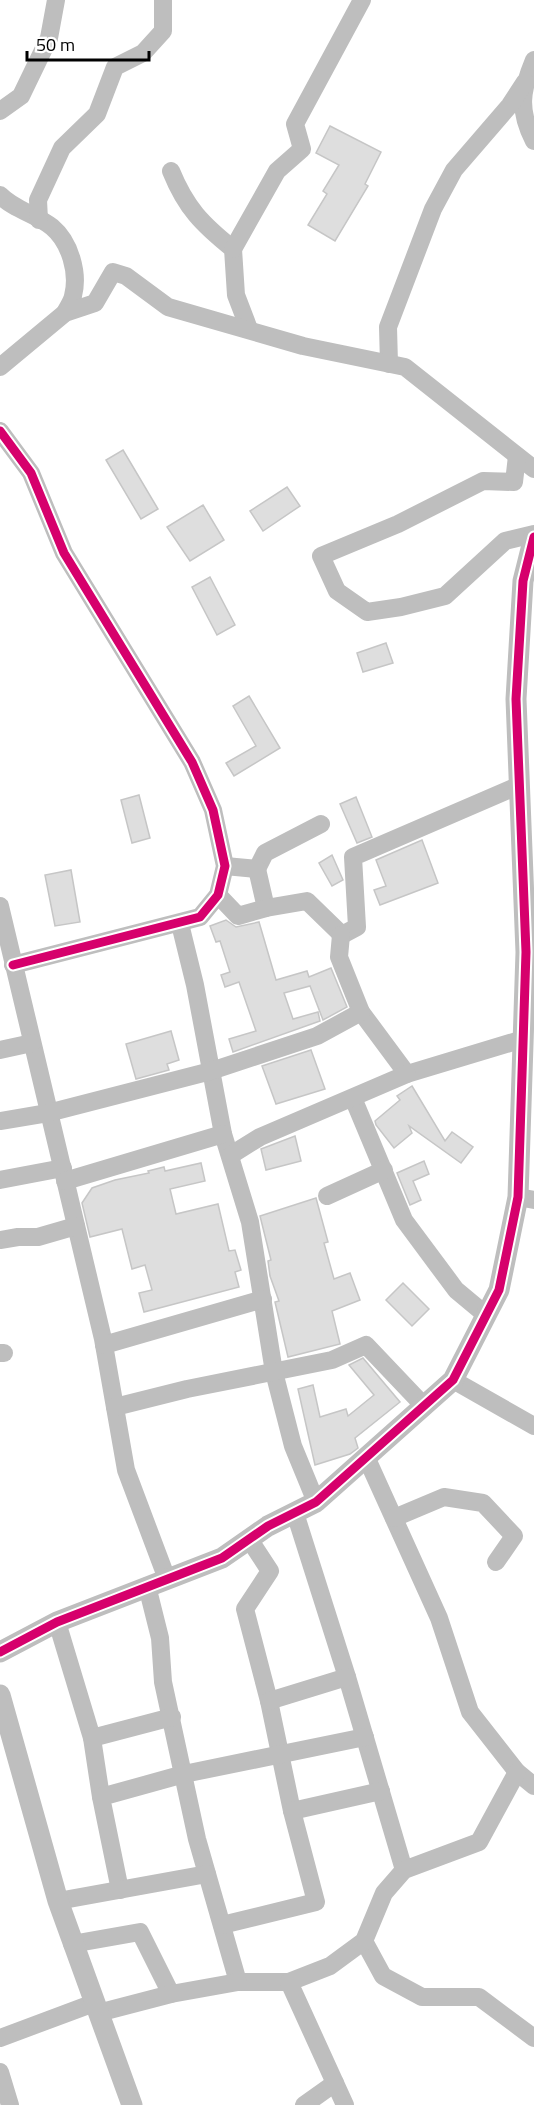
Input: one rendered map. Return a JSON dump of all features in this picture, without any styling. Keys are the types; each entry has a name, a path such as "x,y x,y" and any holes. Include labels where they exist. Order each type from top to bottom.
{"street":[{"path":"0,111 21,96 49,38 56,0"},
{"path":"39,220 38,200 62,148 97,114 115,67 143,53 163,31 163,0"},
{"path":"249,329 236,295 233,249 277,171 302,149 295,124 362,0"},
{"path":"534,60 523,88 524,122 534,141"},
{"path":"389,364 388,327 433,209 454,170 510,105 525,82"},
{"path":"171,171 182,198 206,227 233,249"},
{"path":"0,195 8,203 52,227 68,247 73,270 73,296 64,313"},
{"path":"0,367 64,313 94,303 112,272 126,276 168,307 303,346 405,367 534,469"},
{"path":"0,431 31,473 64,553 192,762 213,810 225,866 218,895 200,917 180,924 13,965"},
{"path":"0,1652 57,1622 222,1558 249,1539 316,1502 367,1459 423,1405 453,1380 498,1290 526,1199 523,1039 530,952 516,699 534,536 505,541 445,596 401,607 367,612 337,591 321,556 398,524 483,481 514,482 517,456"},
{"path":"341,935 357,927 353,857 520,785"},
{"path":"266,908 257,869 265,853 321,824"},
{"path":"225,866 257,869"},
{"path":"218,895 238,916 266,908 307,901 341,935"},
{"path":"0,906 104,1346 126,1470 157,1583 163,1682 207,1874 238,1983"},
{"path":"180,924 223,1134 249,1222 274,1372 292,1446 316,1502"},
{"path":"341,935 339,957 361,1011 407,1074"},
{"path":"0,1121 48,1113 211,1071 317,1036 361,1011"},
{"path":"231,1155 260,1137 407,1074 523,1039"},
{"path":"0,1050 32,1042"},
{"path":"353,1098 404,1220 456,1290 486,1315"},
{"path":"0,1180 64,1175 223,1134"},
{"path":"327,1196 384,1170"},
{"path":"0,1240 18,1237 38,1238 76,1226"},
{"path":"104,1346 263,1299"},
{"path":"115,1407 187,1389 332,1360 366,1345 423,1405"},
{"path":"453,1380 534,1426"},
{"path":"367,1459 439,1618 470,1712 517,1772 534,1786"},
{"path":"394,1518 444,1497 483,1503 514,1536 496,1562"},
{"path":"295,1513 347,1677 404,1870"},
{"path":"222,1925 316,1902 292,1811 269,1701 245,1609 270,1571 249,1539"},
{"path":"57,1622 92,1738 101,1797 120,1890"},
{"path":"269,1701 347,1677"},
{"path":"0,1695 58,1901 132,2105"},
{"path":"92,1738 172,1717"},
{"path":"101,1797 184,1774 365,1737"},
{"path":"0,2038 96,2008 238,1983 289,1982 330,1966 364,1941 384,1893 404,1870 479,1842 517,1772"},
{"path":"292,1811 381,1791"},
{"path":"58,1901 207,1874"},
{"path":"72,1944 140,1932 171,1994"},
{"path":"364,1941 383,1976 422,1997 479,1996 534,2038"},
{"path":"289,1982 345,2105"},
{"path":"0,2072 10,2105"},
{"path":"304,2105 335,2083"}],"building":[{"path":"330,126 381,152 365,184 368,186 335,241 308,225 327,194 323,191 339,165 316,153"},
{"path":"123,450 158,509 141,519 106,460"},
{"path":"287,487 300,506 263,531 250,511"},
{"path":"203,505 224,540 190,561 167,527"},
{"path":"210,577 235,625 217,635 192,587"},
{"path":"386,643 393,663 363,672 357,653"},
{"path":"249,696 280,748 234,776 226,763 256,746 233,706"},
{"path":"139,795 150,838 132,843 121,800"},
{"path":"356,797 372,837 357,843 340,804"},
{"path":"422,840 438,883 380,905 374,890 386,886 376,860"},
{"path":"332,855 343,880 332,886 319,863"},
{"path":"71,870 80,922 55,926 45,875"},
{"path":"226,920 236,927 259,922 276,980 307,971 309,977 331,968 347,1007 323,1020 310,986 284,993 293,1019 318,1012 320,1021 233,1052 229,1039 256,1031 239,982 225,987 221,975 230,972 220,941 216,942 210,926"},
{"path":"171,1031 179,1060 167,1064 169,1070 136,1079 126,1044"},
{"path":"311,1050 325,1089 276,1104 262,1066"},
{"path":"412,1086 445,1141 452,1132 473,1147 461,1163 409,1126 412,1133 394,1148 376,1125 375,1121 400,1100 397,1096"},
{"path":"295,1136 301,1161 266,1170 261,1149"},
{"path":"424,1161 429,1174 413,1181 421,1200 410,1205 397,1173"},
{"path":"201,1163 205,1181 170,1189 176,1214 218,1204 229,1251 235,1250 241,1270 235,1272 239,1287 144,1312 139,1293 152,1290 145,1265 132,1269 122,1229 90,1237 82,1203 92,1188 115,1180 149,1173 148,1171 164,1167 165,1171"},
{"path":"316,1198 328,1242 324,1243 334,1279 350,1273 360,1300 332,1311 340,1344 288,1357 275,1302 279,1301 270,1276 268,1261 271,1260 260,1216"},
{"path":"403,1283 429,1309 412,1326 386,1300"},
{"path":"363,1358 400,1402 355,1438 358,1448 350,1454 315,1465 298,1389 313,1385 320,1417 346,1409 348,1416 374,1395 349,1365"}],"cycle path":[{"path":"0,431 31,473 64,553 192,762 213,810 225,866 218,895 200,917 13,965"},
{"path":"0,1652 57,1622 222,1558 268,1526 316,1502 453,1380 499,1290 518,1197 526,952 516,699 523,581 534,537"}]}
